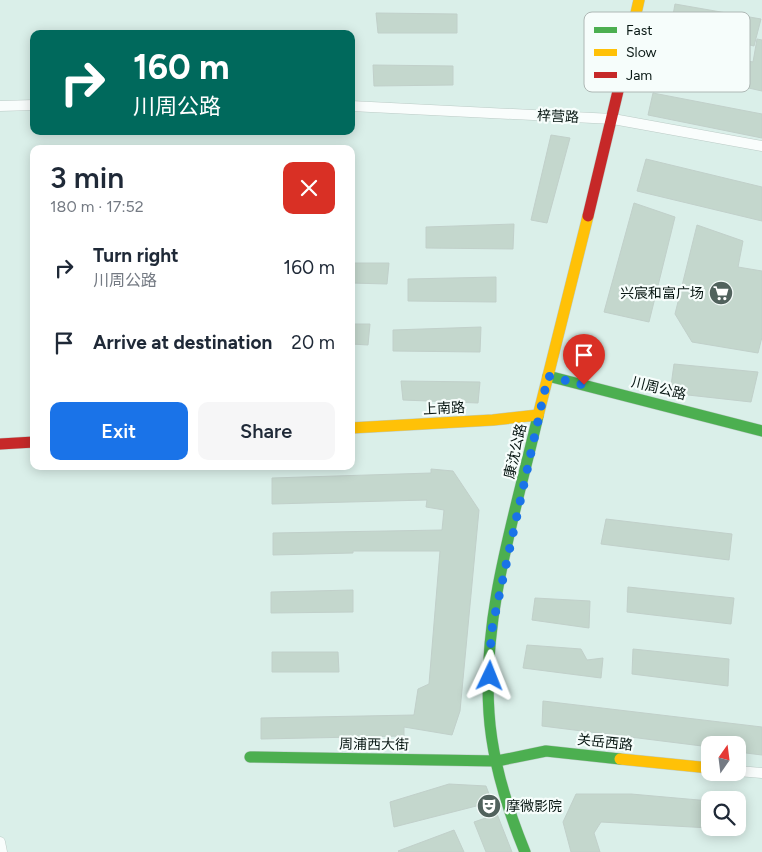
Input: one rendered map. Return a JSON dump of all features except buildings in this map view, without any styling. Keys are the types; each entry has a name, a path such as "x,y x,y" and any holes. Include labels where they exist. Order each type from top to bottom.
{"street":[{"name":"康沈公路","path":"525,852 514,824 497,761 489,712 491,634 538,415 619,92"},
{"path":"0,106 30,105"},
{"name":"梓营路","path":"355,106 613,119 762,146"},
{"name":"川周公路","path":"548,376 762,431"},
{"name":"上南路","path":"355,428 494,420 538,415"},
{"path":"0,444 30,442"},
{"name":"关岳西路","path":"497,761 546,752 701,767"},
{"name":"周浦西大街","path":"250,757 497,761"},
{"path":"746,771 762,773"},
{"path":"0,842 2,852"}],"traffic: fast":[{"path":"548,376 762,431"},
{"path":"525,852 506,801 493,749 489,713 488,675 496,600 503,563 538,416"},
{"path":"250,757 497,761 546,751 620,759"}],"traffic: slow":[{"path":"636,12 639,0"},
{"path":"538,416 588,216"},
{"path":"355,428 493,420 538,415"},
{"path":"620,759 701,767"}],"traffic: jam":[{"path":"588,216 618,92"},
{"path":"0,444 30,442"}],"place":[{"name":"兴宸和富广场","path":"721,293"},
{"name":"摩微影院","path":"489,806"}],"route":[{"path":"490,676 491,634 548,376 584,385"}]}
